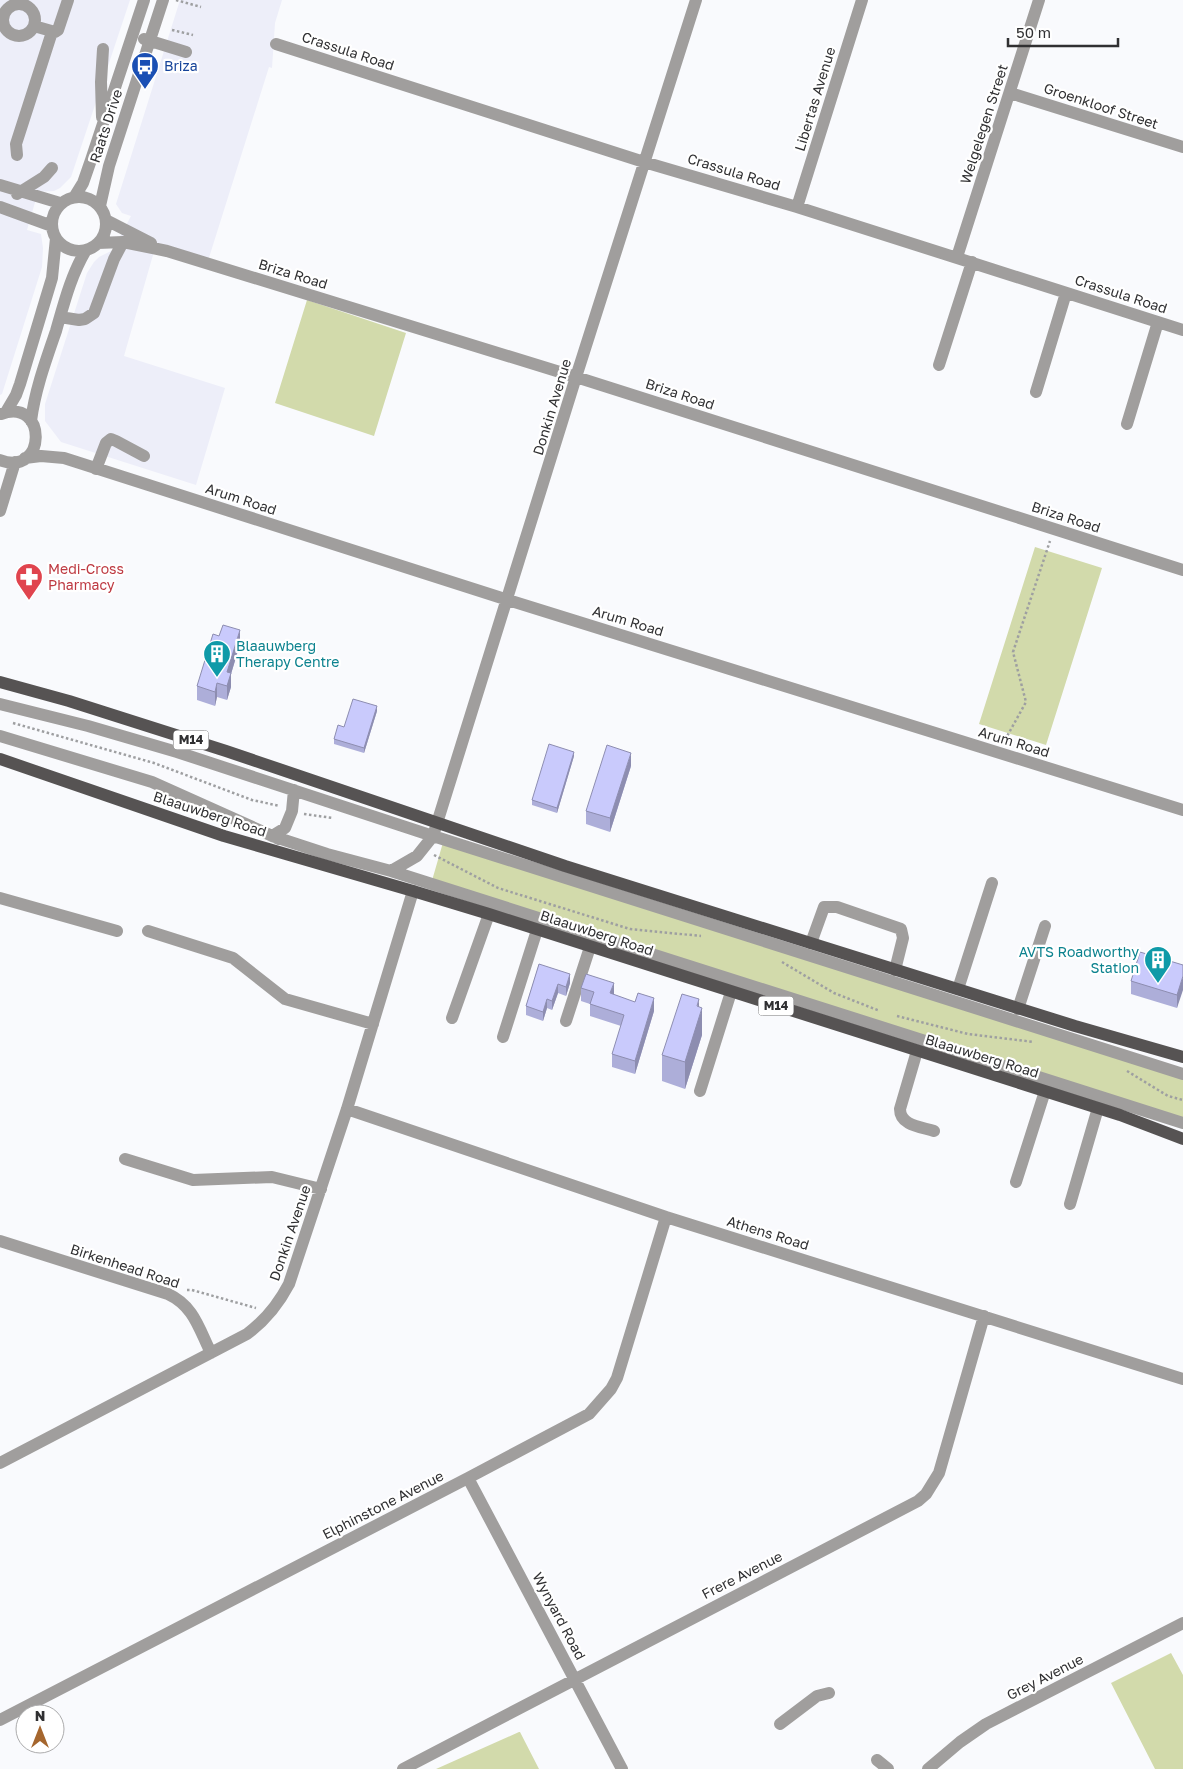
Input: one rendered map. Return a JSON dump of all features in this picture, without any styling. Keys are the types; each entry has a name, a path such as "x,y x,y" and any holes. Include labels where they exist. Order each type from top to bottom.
{"main road":[{"name":"M14","path":"0,682 69,701 226,751 381,804 435,830 574,869 1018,1009 1183,1057"},
{"name":"Blaauwberg Road","path":"0,759 224,836 489,914 1098,1108 1183,1139"}],"street":[{"path":"34,26 52,32 58,30 68,0"},
{"name":"Raats Drive","path":"75,196 83,183 144,0"},
{"name":"Raats Drive","path":"100,206 108,166 163,0"},
{"name":"Donkin Avenue","path":"435,830 696,0"},
{"name":"Libertas Avenue","path":"797,207 862,0"},
{"name":"Welgelegen Street","path":"957,257 1039,0"},
{"path":"26,3 35,18 34,26 28,33 21,36 12,34 6,29 3,21 5,13 10,7 26,3"},
{"path":"17,155 16,144 52,32"},
{"path":"133,35 186,52"},
{"name":"Crassula Road","path":"276,44 644,162 797,207 1183,330"},
{"path":"102,127 101,82 103,49"},
{"name":"Groenkloof Street","path":"1010,92 1183,147"},
{"path":"0,194 17,194 44,177 52,168"},
{"path":"0,185 17,194 58,207"},
{"path":"0,207 54,232 60,243 72,250 86,250 98,244 105,233 106,220 100,206 91,199 75,196 67,199 58,207 52,218 54,232 52,278 16,396 3,413"},
{"name":"Briza Road","path":"106,220 166,251"},
{"path":"60,317 79,320 85,319 94,312 122,242"},
{"name":"Briza Road","path":"98,244 122,242 166,251 576,377 1183,570"},
{"path":"31,421 34,400 60,317 78,263 86,250"},
{"path":"939,365 972,262"},
{"path":"1036,392 1066,292"},
{"path":"1126,424 1158,322"},
{"path":"0,511 20,460 34,448 37,435 31,421 22,414 11,411 3,413"},
{"name":"Arum Road","path":"37,435 46,446 64,458"},
{"path":"96,469 106,443 111,439 144,456"},
{"name":"Arum Road","path":"0,460 20,460 41,456 64,458 508,600 1183,810"},
{"path":"0,704 88,726 294,790 435,830 1183,1074"},
{"path":"0,736 152,782 366,878"},
{"path":"294,790 381,804"},
{"path":"272,836 285,828 292,811 294,790"},
{"path":"392,871 417,856 435,830"},
{"path":"272,836 327,854 392,871 1183,1123"},
{"path":"958,989 992,883"},
{"name":"Donkin Avenue","path":"0,1463 247,1334 273,1312 290,1284 347,1109 414,891"},
{"path":"0,898 117,931"},
{"path":"811,943 824,907 837,907 901,929 903,938 895,970"},
{"path":"452,1018 489,914"},
{"path":"1018,1009 1045,926"},
{"path":"503,1037 537,930"},
{"path":"148,931 233,958 285,999 373,1024"},
{"path":"566,1021 590,947"},
{"path":"700,1091 731,992"},
{"path":"917,1051 900,1109 900,1115 908,1123 934,1131"},
{"path":"1016,1182 1045,1091"},
{"path":"1070,1204 1098,1108"},
{"name":"Athens Road","path":"347,1109 666,1217 1183,1379"},
{"path":"125,1159 193,1180 272,1177 321,1189"},
{"name":"Elphinstone Avenue","path":"0,1720 588,1414 611,1389 617,1378 666,1217"},
{"name":"Birkenhead Road","path":"0,1241 179,1299 187,1306 211,1353"},
{"name":"Frere Avenue","path":"403,1769 918,1501 926,1494 939,1473 984,1316"},
{"name":"Wynyard Road","path":"468,1478 622,1769"},
{"name":"Grey Avenue","path":"928,1769 960,1742 986,1724 1183,1623"},
{"path":"780,1724 817,1696 829,1693"},
{"path":"877,1760 888,1769"}],"path":[{"path":"176,0 201,7"},
{"path":"172,30 193,35"},
{"path":"998,752 1026,702 1013,652 1054,529"},
{"path":"9,722 154,764 252,800 282,806 310,816 336,819"},
{"path":"422,849 498,888 630,929 704,936"},
{"path":"777,959 834,993 882,1011"},
{"path":"890,1014 968,1034 1041,1043"},
{"path":"1127,1071 1168,1096 1183,1100"},
{"path":"168,1294 192,1290 273,1312"}],"shaded area":[{"path":"0,0 130,0 71,177 54,191 38,192 27,230 41,234 43,248 42,267 2,394 0,395"},
{"path":"180,0 282,0 275,23 272,68 269,67 207,264 155,248 124,356 225,388 196,485 61,442 45,421 45,404 87,273 99,257 113,250 131,216 122,213 116,204"}],"green space":[{"path":"307,300 406,333 374,436 275,403"},
{"path":"1035,547 1102,568 1046,745 979,724"},
{"path":"444,839 1183,1078 1183,1119 431,884"},
{"path":"1171,1653 1183,1675 1183,1769 1155,1769 1111,1683"},
{"path":"519,1732 539,1769 436,1769"}],"building":[{"path":"223,625 240,630 227,672 231,673 227,686 217,683 215,692 197,686 213,634 219,636"},
{"path":"353,699 377,706 364,748 334,739 338,725 344,727"},
{"path":"549,744 574,752 557,808 532,800"},
{"path":"607,745 631,753 610,818 586,811"},
{"path":"1140,952 1183,965 1183,976 1177,995 1131,981"},
{"path":"539,964 570,974 566,987 558,984 552,1001 547,999 543,1012 526,1006"},
{"path":"586,974 614,983 610,993 635,1002 638,993 654,998 635,1061 612,1054 624,1015 590,1004 594,992 581,988"},
{"path":"682,994 699,999 697,1006 702,1008 685,1062 662,1055"}],"place":[{"name":"Briza","path":"145,90"},
{"name":"Medi-Cross Pharmacy","path":"29,601"},
{"name":"Blaauwberg Therapy Centre","path":"217,678"},
{"name":"AVTS Roadworthy Station","path":"1158,984"}]}
